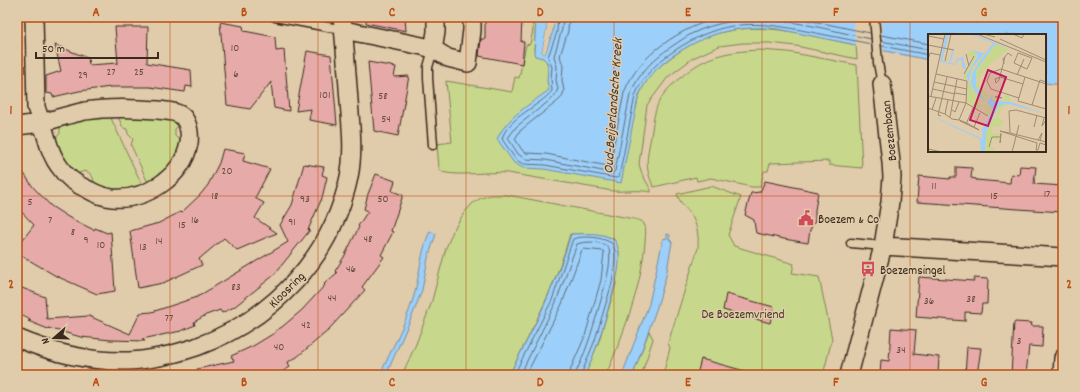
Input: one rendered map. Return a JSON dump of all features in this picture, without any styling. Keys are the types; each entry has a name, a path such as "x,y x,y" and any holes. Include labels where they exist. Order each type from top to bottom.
{"street":[{"path":"17,126 41,123 85,111 116,108 144,109 174,112 181,115 187,124 190,137 188,149 182,164 165,181 152,190 138,195 121,198 103,196 85,189 69,178 62,171 52,154 41,123 36,104 34,17"},
{"path":"433,50 436,32 436,17"},
{"path":"343,24 418,45 433,50 448,58 468,63 472,17"},
{"name":"Kloosring","path":"17,338 53,351 99,360 130,361 155,358 184,351 216,339 254,318 282,295 308,266 323,244 343,202 349,176 353,148 343,24"},
{"name":"Boezembaan","path":"882,84 892,177 890,202 883,246"},
{"path":"849,375 883,246 1063,257"},
{"path":"1062,375 1063,358"}],"lane":[{"path":"275,17 343,24"},
{"name":"Boezembaan","path":"874,17 882,84"},
{"path":"433,50 428,67 428,78 433,145"},
{"path":"850,243 883,246"}],"green space":[{"path":"532,17 536,17 534,51 544,59 548,65 548,86 636,109 641,90 649,77 660,66 679,52 701,40 722,32 744,29 765,29 809,35 856,45 857,59 796,46 770,43 743,43 719,46 693,58 668,77 647,105 639,164 651,192 613,191 508,173 457,174 442,172 439,168 437,144 452,142 446,81 512,92 515,77 519,78 526,45 530,44 533,30"},
{"path":"759,50 788,52 857,65 862,168 829,165 829,161 770,163 768,171 764,171 760,187 752,187 711,178 697,181 696,177 654,187 649,174 647,162 655,112 663,95 689,70 707,60 716,56 736,52"},
{"path":"109,114 143,187 125,192 93,187 94,182 92,175 85,171 79,173 76,177 70,172 54,141 60,133 60,124"},
{"path":"117,114 173,117 179,125 175,129 175,136 184,141 177,161 149,185 131,145 133,139 128,134 127,129 123,128"},
{"name":"De Boezemvriend","path":"711,186 741,197 728,235 734,246 794,264 792,273 819,277 832,339 823,375 663,375 670,348 668,343 698,248 698,234 696,225 677,194"},
{"path":"491,195 507,195 640,220 645,226 646,233 643,259 636,293 619,343 606,375 585,375 599,341 616,284 619,251 614,239 609,237 570,234 551,289 509,375 402,375 416,344 431,304 446,248 453,231 464,213 473,203 481,198"},
{"path":"649,331 653,339 642,373 641,375 633,375"}],"water":[{"name":"Oud-Beijerlandsche Kreek","path":"536,17 547,17 547,28 542,52 545,54 553,31 554,17 1063,17 1063,85 1046,83 1046,34 928,34 928,60 778,29 736,29 711,36 674,55 660,66 647,80 638,99 621,183 544,169 523,168 514,163 497,139 501,131 513,118 549,90 547,81 547,62 543,58 535,56"},
{"path":"430,231 436,234 428,258 422,290 386,375 380,375 410,309 424,248"},
{"path":"571,234 595,234 611,238 616,242 619,256 616,280 602,330 589,366 585,375 509,375 544,306"},
{"path":"667,234 670,235 669,239 672,242 666,276 657,307 633,375 622,375 649,304 663,239 667,238"}],"pier":[{"path":"547,17 549,17 549,28 544,51 552,27 552,17 554,17 554,23 545,54 542,52 547,28"},
{"path":"853,17 881,17 884,53 856,47"}],"building":[{"path":"366,17 405,17 406,31 366,23"},
{"path":"485,17 522,17 521,42 524,42 522,64 479,56 481,39 485,39"},
{"path":"220,22 243,26 244,31 275,37 276,51 284,50 289,111 274,108 271,82 250,109 227,105"},
{"path":"115,27 148,27 147,63 191,70 192,87 186,86 185,92 150,87 111,87 79,91 53,97 52,94 46,93 46,76 61,71 55,45 88,58 89,65 118,63"},
{"path":"307,51 331,55 337,125 309,120 311,109 296,111"},
{"path":"368,62 396,67 394,77 409,76 398,136 374,131"},
{"path":"223,149 245,153 243,161 270,169 255,198 264,203 255,218 277,233 237,250 224,238 199,259 202,265 163,283 138,288 130,231 159,223 180,212 181,213 208,185 219,163"},
{"path":"17,163 33,187 51,206 68,217 94,230 95,228 107,233 111,232 115,291 97,294 56,276 17,253 17,247 34,225 17,207"},
{"path":"304,164 324,167 322,175 327,177 322,198 308,230 310,230 273,276 234,307 222,313 220,310 206,315 194,322 195,325 181,331 142,339 145,341 81,337 48,329 28,321 31,320 17,313 17,286 45,297 47,319 89,316 130,334 140,313 152,312 197,297 288,242 280,225 292,205"},
{"path":"1020,166 1036,167 1034,184 1063,186 1062,212 917,202 919,176 950,179 950,177 956,177 956,167 972,168 971,178 976,180 1010,183 1011,174 1019,175"},
{"path":"376,174 395,181 392,191 403,195 391,231 393,232 381,255 384,257 362,287 365,290 330,329 297,357 288,362 290,367 277,375 198,375 197,369 234,361 231,356 253,346 276,332 275,331 302,310 325,285 324,284 337,273 335,271 344,257 359,227 358,226 368,211 364,209"},
{"path":"765,181 818,192 815,221 810,230 808,243 756,233 754,220 745,215 751,193 760,192"},
{"path":"919,277 974,281 974,278 988,279 987,304 982,304 981,313 965,312 965,321 916,317"},
{"path":"726,294 774,307 770,323 723,310"},
{"path":"1014,322 1032,323 1031,326 1043,326 1042,347 1029,346 1026,375 1011,375"},
{"path":"891,328 916,330 914,354 939,357 938,375 880,375 881,360 889,361"},
{"path":"967,347 981,348 977,375 965,375"},
{"path":"701,359 745,371 744,375 697,375"}],"place":[{"name":"Boezem & Co","path":"806,218"},
{"name":"Boezemsingel","path":"868,269"}]}
